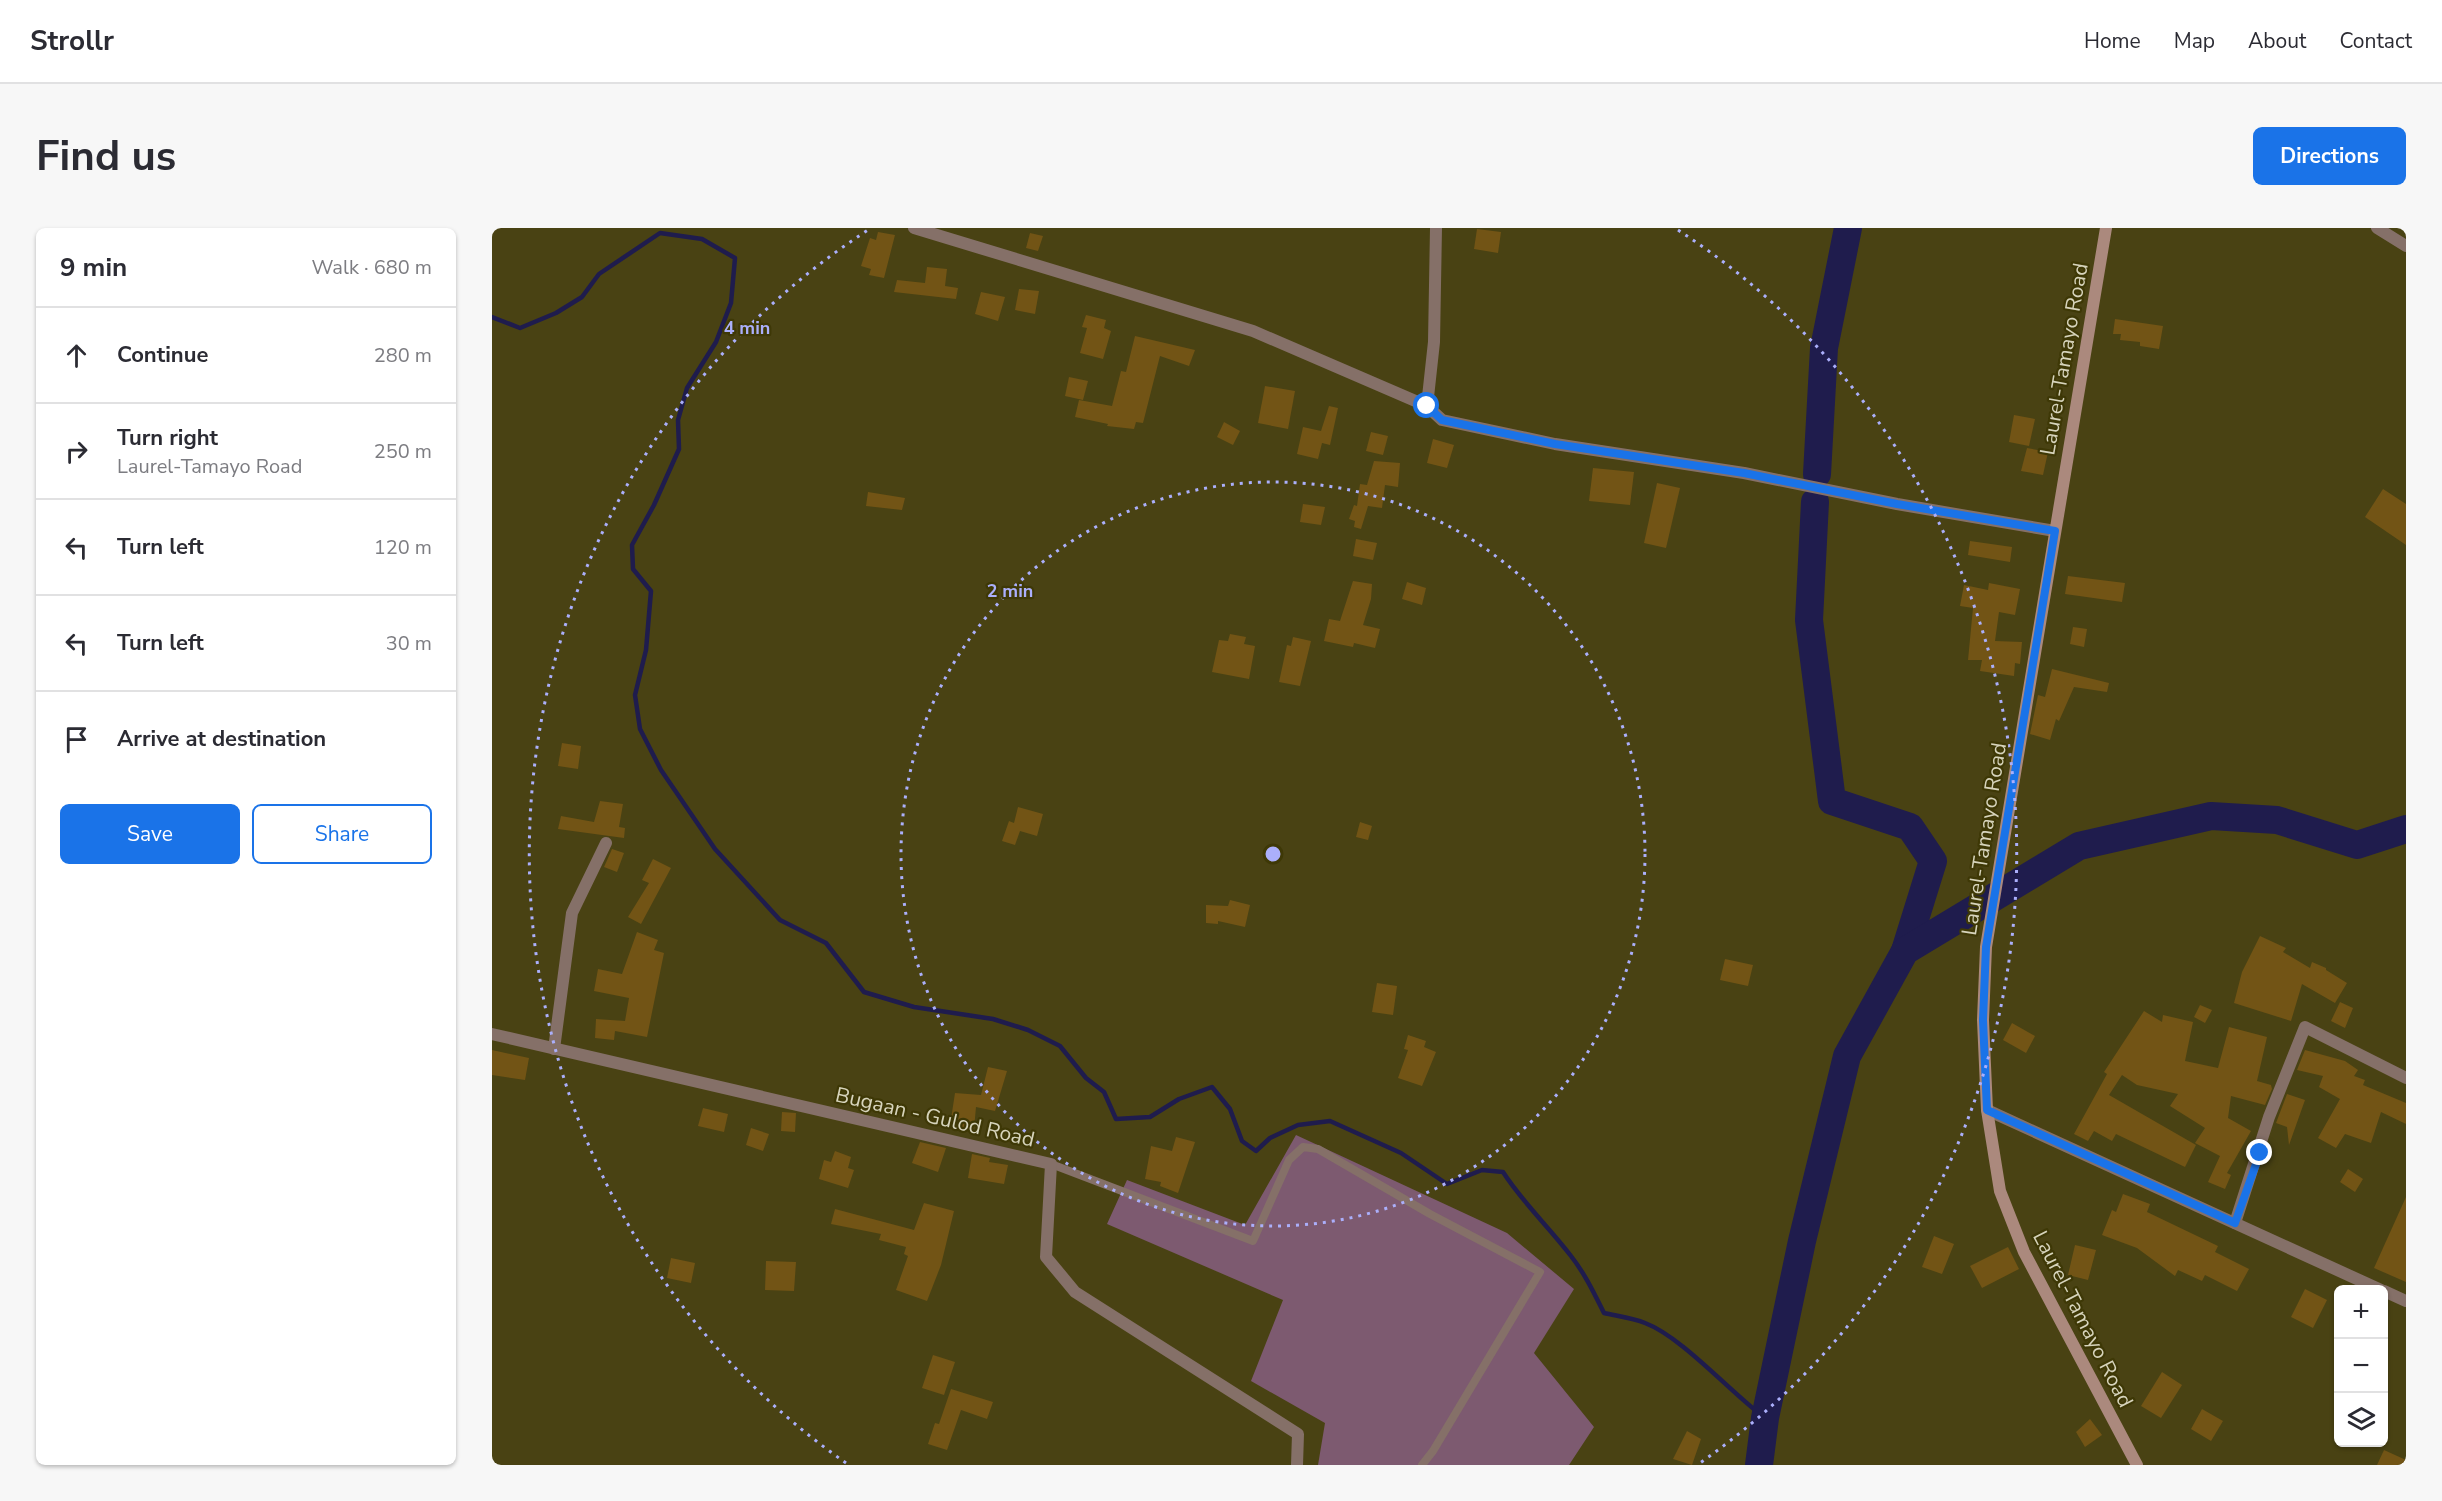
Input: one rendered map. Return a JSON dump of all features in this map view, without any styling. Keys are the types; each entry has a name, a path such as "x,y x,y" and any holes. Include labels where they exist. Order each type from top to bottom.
{"main road":[{"name":"Laurel-Tamayo Road","path":"2106,228 1986,947 1983,1020 1987,1110 2000,1191 2024,1252 2137,1465"}],"street":[{"path":"914,228 1253,332 1427,406 1442,420 1555,444 1744,473 1897,504 2055,531"},
{"path":"1427,406 1434,342 1436,228"},
{"path":"2377,228 2406,246"},
{"path":"554,1048 572,913 606,843"},
{"path":"2235,1223 2269,1117 2305,1027 2406,1078"},
{"name":"Bugaan - Gulod Road","path":"492,1034 1051,1164 1046,1257 1075,1292 1298,1434 1297,1465"},
{"path":"1987,1110 2371,1285"},
{"path":"2388,1293 2406,1301"}],"lane":[{"path":"1051,1164 1253,1242 1289,1160 1304,1148 1318,1149 1430,1214 1540,1272 1434,1451 1422,1465"}],"shaded area":[{"path":"1296,1135 1507,1233 1574,1289 1534,1353 1594,1427 1569,1465 1318,1465 1325,1423 1251,1381 1283,1300 1107,1224 1127,1180 1245,1225"}],"building":[{"path":"1477,229 1501,232 1498,253 1474,249"},
{"path":"878,232 895,235 884,278 869,275 871,269 861,266 870,238 876,240"},
{"path":"1030,233 1043,236 1038,251 1026,248"},
{"path":"927,267 947,269 945,286 958,288 956,299 894,292 897,280 925,283"},
{"path":"1019,289 1039,291 1035,314 1015,310"},
{"path":"981,292 1005,297 998,321 975,314"},
{"path":"1086,315 1106,320 1104,328 1111,331 1103,359 1080,353 1087,328 1082,327"},
{"path":"2115,319 2163,326 2159,349 2140,346 2140,342 2120,340 2121,334 2113,334"},
{"path":"1135,336 1195,350 1189,366 1160,356 1143,423 1136,422 1134,429 1107,426 1108,424 1075,417 1079,400 1112,406 1121,371 1126,372"},
{"path":"1069,377 1088,381 1083,400 1065,396"},
{"path":"1265,386 1295,391 1288,429 1258,423"},
{"path":"1329,406 1338,408 1330,445 1322,443 1318,459 1297,454 1303,427 1321,431"},
{"path":"2014,415 2035,419 2029,446 2009,442"},
{"path":"1224,422 1240,431 1233,445 1217,437"},
{"path":"1371,432 1388,436 1383,455 1366,451"},
{"path":"1433,439 1454,445 1447,468 1427,463"},
{"path":"2027,448 2048,452 2043,475 2021,471"},
{"path":"1374,461 1400,463 1398,487 1385,485 1382,508 1368,506 1361,529 1354,527 1355,521 1349,519 1354,505 1357,506 1360,484 1367,485"},
{"path":"1593,468 1634,472 1630,505 1589,501"},
{"path":"1657,483 1680,488 1666,548 1644,543"},
{"path":"2383,489 2406,504 2406,545 2365,517"},
{"path":"868,492 905,498 902,510 866,506"},
{"path":"1303,504 1325,507 1321,525 1300,522"},
{"path":"1356,539 1377,543 1373,560 1353,556"},
{"path":"1970,541 2012,547 2010,562 1968,555"},
{"path":"2068,576 2125,583 2122,602 2065,594"},
{"path":"1353,581 1372,584 1371,599 1363,625 1380,629 1375,648 1354,643 1353,647 1324,641 1329,619 1340,621"},
{"path":"1407,582 1426,588 1422,605 1402,599"},
{"path":"1989,583 2020,589 2015,615 1999,612 1995,641 2022,642 2020,664 2015,663 2014,676 1980,671 1982,660 1968,660 1973,608 1960,606 1964,585 1988,590"},
{"path":"2073,627 2087,629 2084,647 2070,644"},
{"path":"1230,634 1246,637 1244,644 1255,646 1249,679 1212,672 1219,640 1228,641"},
{"path":"1293,637 1311,641 1300,686 1279,682 1287,645 1291,646"},
{"path":"2052,669 2109,683 2107,692 2074,687 2059,721 2056,719 2050,740 2030,734 2038,695 2045,697"},
{"path":"562,743 581,746 578,769 558,766"},
{"path":"600,801 623,804 619,827 625,828 624,838 558,829 561,816 594,822"},
{"path":"1018,807 1043,814 1037,836 1020,831 1015,845 1002,841 1009,821 1014,823"},
{"path":"1360,822 1372,826 1368,840 1356,837"},
{"path":"612,849 624,853 617,872 604,867"},
{"path":"653,859 671,868 641,924 628,917 649,883 642,880"},
{"path":"1230,900 1250,905 1245,927 1218,921 1218,924 1206,923 1206,905 1228,906"},
{"path":"637,932 658,940 654,950 664,953 647,1037 615,1031 614,1040 595,1038 596,1019 625,1021 629,998 594,991 598,969 622,974"},
{"path":"2260,936 2286,948 2283,952 2310,968 2312,962 2326,968 2347,983 2335,1003 2302,984 2291,1021 2234,1003 2242,972"},
{"path":"1725,959 1753,965 1748,986 1720,980"},
{"path":"1377,983 1397,986 1393,1015 1372,1012"},
{"path":"2340,1002 2353,1008 2345,1028 2331,1021"},
{"path":"2200,1005 2212,1010 2205,1023 2194,1017"},
{"path":"2144,1011 2162,1022 2163,1015 2193,1022 2185,1061 2218,1068 2229,1027 2267,1037 2257,1081 2271,1085 2272,1089 2265,1105 2231,1096 2228,1118 2251,1131 2227,1173 2231,1175 2225,1189 2208,1182 2220,1156 2195,1143 2205,1128 2170,1106 2178,1094 2137,1085 2122,1075 2109,1095 2196,1145 2185,1167 2116,1134 2112,1141 2094,1131 2088,1141 2074,1134 2107,1074 2104,1072"},
{"path":"2012,1023 2035,1036 2026,1053 2003,1040"},
{"path":"1408,1035 1426,1041 1424,1047 1436,1052 1422,1086 1398,1078 1408,1050 1404,1049"},
{"path":"492,1050 529,1058 525,1080 492,1075"},
{"path":"2305,1050 2345,1061 2358,1070 2354,1076 2365,1080 2363,1085 2406,1103 2406,1124 2381,1112 2371,1143 2345,1134 2336,1148 2318,1138 2340,1099 2319,1087 2323,1076 2297,1070"},
{"path":"988,1067 1007,1071 995,1111 976,1107 974,1129 959,1128 960,1120 951,1119 955,1093 981,1095"},
{"path":"2287,1094 2305,1100 2289,1145 2287,1127 2276,1123"},
{"path":"703,1108 728,1114 724,1132 698,1126"},
{"path":"782,1112 796,1113 795,1132 781,1131"},
{"path":"751,1128 769,1134 763,1151 746,1145"},
{"path":"1176,1137 1195,1142 1178,1193 1160,1186 1161,1182 1145,1179 1151,1146 1172,1151"},
{"path":"920,1142 946,1148 938,1172 912,1163"},
{"path":"835,1151 851,1157 848,1168 854,1170 848,1188 819,1179 824,1160 831,1162"},
{"path":"972,1154 990,1158 989,1162 1008,1165 1004,1184 968,1178"},
{"path":"2348,1169 2363,1179 2355,1192 2340,1182"},
{"path":"2123,1194 2150,1204 2147,1212 2218,1246 2215,1252 2249,1269 2237,1291 2205,1275 2202,1281 2178,1270 2175,1276 2137,1248 2102,1235 2112,1210 2116,1212"},
{"path":"2406,1197 2406,1282 2374,1268"},
{"path":"924,1203 954,1211 941,1265 927,1301 896,1290 908,1256 904,1254 906,1247 879,1240 881,1234 831,1224 835,1209 914,1230"},
{"path":"1934,1236 1954,1244 1942,1274 1922,1267"},
{"path":"2075,1245 2096,1250 2088,1280 2068,1275"},
{"path":"2008,1247 2019,1269 1982,1288 1970,1266"},
{"path":"671,1258 695,1263 691,1283 667,1278"},
{"path":"766,1261 796,1262 794,1291 765,1290"},
{"path":"2305,1289 2327,1300 2313,1328 2291,1317"},
{"path":"933,1355 955,1362 944,1395 922,1388"},
{"path":"2162,1372 2182,1385 2161,1418 2141,1406"},
{"path":"951,1389 993,1402 987,1419 961,1410 947,1450 928,1444 935,1423 939,1424"},
{"path":"2202,1409 2223,1421 2211,1441 2191,1429"},
{"path":"2090,1419 2102,1435 2085,1447 2076,1432"},
{"path":"1687,1431 1701,1439 1692,1465 1673,1459"},
{"path":"2384,1450 2406,1460 2406,1465 2377,1465"}],"waterway":[{"path":"1817,474 1824,348 1848,228"},
{"path":"492,317 520,328 556,313 582,297 599,274 660,233 702,239 735,258 731,303 716,342 687,388 678,420 679,449 654,505 632,545 633,569 651,591 646,650 635,695 640,729 661,770 715,849 780,920 826,943 864,992 914,1007 993,1019 1028,1030 1060,1046 1086,1078 1104,1092 1116,1119 1150,1117 1179,1099 1212,1087 1230,1109 1242,1141 1256,1151 1270,1138 1298,1125 1330,1121 1401,1153 1447,1184 1482,1170 1503,1172 1576,1263 1604,1313 1640,1321 1659,1330 1690,1352 1765,1418"},
{"path":"1815,502 1809,620 1832,801 1910,827 1933,861 1905,951"},
{"path":"1759,1465 1765,1418 1802,1241 1847,1056 1905,951 2079,846 2211,816 2277,820 2357,845 2406,829"}],"route":[{"path":"1427,406 1442,420 1555,444 1744,473 1897,504 2055,531 1986,947 1983,1020 1987,1110 2235,1223 2260,1153"}]}
